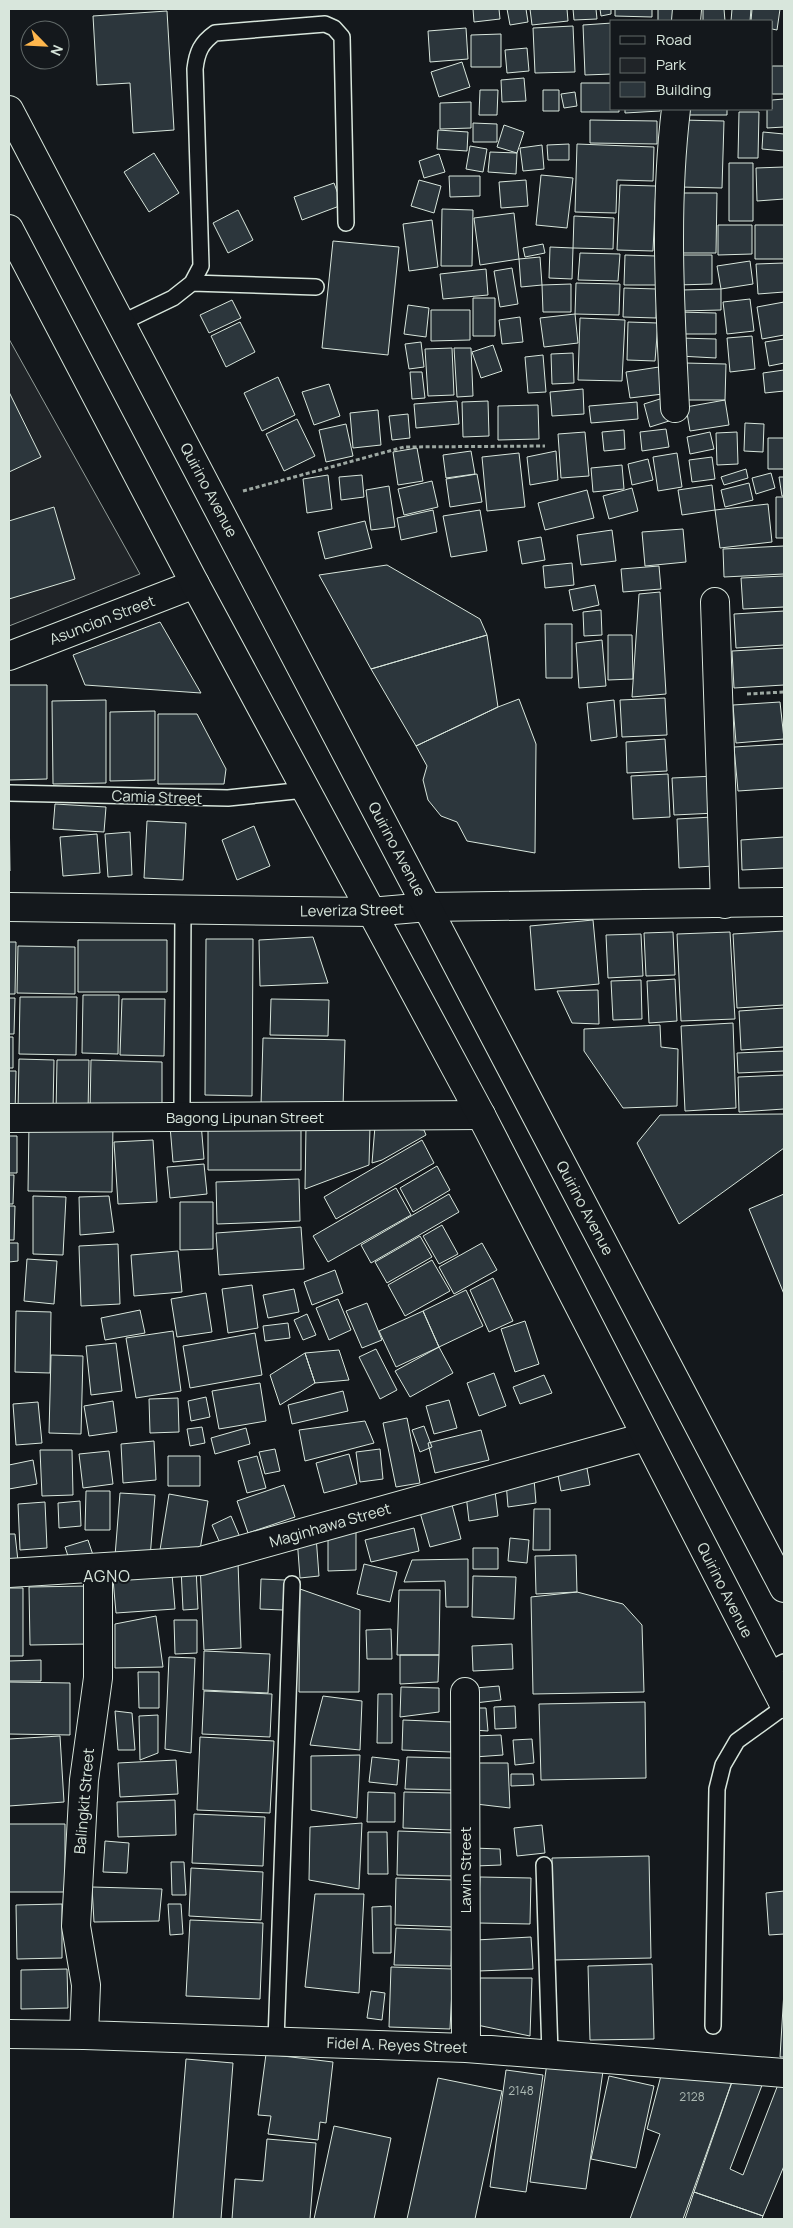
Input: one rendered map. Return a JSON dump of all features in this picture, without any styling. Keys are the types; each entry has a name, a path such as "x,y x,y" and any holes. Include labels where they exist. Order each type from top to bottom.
{"street":[{"name":"Quirino Avenue","path":"9,110 784,1588"},
{"path":"675,408 668,267 670,158 676,110"},
{"name":"Quirino Avenue","path":"9,229 195,584 481,1115 645,1437 776,1666 784,1704"},
{"name":"Asuncion Street","path":"9,656 195,584"},
{"path":"715,602 725,904"},
{"name":"Leveriza Street","path":"9,907 370,912 428,907 784,902"},
{"name":"Bagong Lipunan Street","path":"9,1118 481,1115"},
{"name":"Maginhawa Street","path":"9,1573 201,1561 645,1437"},
{"name":"Balingkit Street","path":"84,2034 86,1985 76,1926 84,1780 98,1678 98,1568"},
{"name":"Lawin Street","path":"465,1692 466,2048"},
{"name":"Fidel A. Reyes Street","path":"9,2034 84,2034 466,2048 784,2073"}],"lane":[{"path":"120,323 172,298 192,282 200,266 202,250 195,69 197,55 203,42 215,33 325,24 334,28 342,37 346,223"},
{"path":"192,282 316,287"},
{"name":"Camia Street","path":"9,793 228,798 305,790"},
{"path":"182,1105 183,909"},
{"path":"276,2041 292,1584"},
{"path":"713,2026 717,1789 723,1765 737,1741 784,1707"},
{"path":"544,1865 550,2054"}],"path":[{"path":"213,500 404,447 545,446"}],"green space":[{"path":"9,339 140,574 9,626"}],"building":[{"path":"473,9 499,9 500,19 474,22"},
{"path":"507,9 526,9 528,22 510,25"},
{"path":"530,9 567,9 568,21 532,25"},
{"path":"573,9 596,9 597,19 574,20"},
{"path":"600,9 611,9 611,14 601,16"},
{"path":"615,9 652,9 652,17 615,16"},
{"path":"658,9 681,9 681,20 658,20"},
{"path":"703,9 724,9 725,20 703,20"},
{"path":"732,9 751,9 750,20 731,20"},
{"path":"752,9 780,9 777,30 773,29 773,20 751,20"},
{"path":"167,11 174,130 133,133 130,83 97,85 93,16"},
{"path":"610,23 610,74 585,75 583,25"},
{"path":"573,26 575,72 535,73 533,28"},
{"path":"466,28 468,59 430,62 428,31"},
{"path":"501,34 501,67 471,67 471,35"},
{"path":"527,48 529,71 507,73 505,50"},
{"path":"462,62 470,87 439,97 431,72"},
{"path":"773,66 784,66 784,94 773,94"},
{"path":"524,78 526,101 502,102 501,80"},
{"path":"581,83 610,83 610,110 619,110 619,112 581,112"},
{"path":"480,90 498,90 497,115 479,115"},
{"path":"543,90 559,90 559,111 543,111"},
{"path":"575,92 577,106 564,108 561,94"},
{"path":"784,99 784,127 767,128 767,110 773,110 773,100"},
{"path":"471,102 471,128 440,129 440,103"},
{"path":"625,110 660,110 660,111 625,113"},
{"path":"686,110 727,110 727,115 686,115"},
{"path":"739,112 759,112 758,158 738,158"},
{"path":"590,120 657,121 657,144 590,143"},
{"path":"682,120 724,121 722,188 680,187"},
{"path":"473,123 497,124 497,142 473,142"},
{"path":"504,125 524,132 517,153 497,147"},
{"path":"438,130 468,132 467,151 437,149"},
{"path":"763,132 784,134 784,151 762,149"},
{"path":"569,144 569,160 548,160 547,145"},
{"path":"577,144 654,147 653,181 617,180 616,213 575,212"},
{"path":"542,145 544,169 523,171 520,148"},
{"path":"470,146 487,149 483,172 466,169"},
{"path":"490,152 517,153 516,174 488,172"},
{"path":"154,153 179,193 149,212 124,172"},
{"path":"439,154 445,172 424,178 419,161"},
{"path":"729,163 753,163 753,221 729,221"},
{"path":"784,167 784,199 757,201 756,168"},
{"path":"541,175 573,178 567,228 536,225"},
{"path":"449,176 480,176 480,196 450,197"},
{"path":"419,180 441,186 434,213 411,206"},
{"path":"526,180 528,206 501,208 499,182"},
{"path":"334,183 342,205 302,220 294,197"},
{"path":"620,185 656,186 653,251 617,250"},
{"path":"678,193 717,193 716,253 677,253"},
{"path":"442,209 473,210 472,266 441,266"},
{"path":"238,210 253,240 228,253 213,223"},
{"path":"514,213 519,259 480,265 474,218"},
{"path":"574,216 614,218 613,249 573,248"},
{"path":"432,220 438,267 409,271 403,224"},
{"path":"718,225 752,225 752,254 718,255"},
{"path":"755,225 784,225 784,259 755,259"},
{"path":"333,241 399,247 388,355 322,348"},
{"path":"543,244 545,253 525,257 523,248"},
{"path":"550,247 573,248 572,279 549,278"},
{"path":"580,253 620,254 618,281 578,280"},
{"path":"625,255 657,256 656,285 624,285"},
{"path":"677,255 712,255 712,284 677,285"},
{"path":"540,257 542,285 521,287 519,259"},
{"path":"750,261 753,284 721,289 717,266"},
{"path":"784,263 784,292 758,294 756,264"},
{"path":"512,268 518,304 500,307 494,271"},
{"path":"486,269 488,295 443,299 440,274"},
{"path":"576,283 620,284 619,315 575,314"},
{"path":"571,284 571,312 543,312 542,285"},
{"path":"624,288 657,289 656,318 623,317"},
{"path":"721,289 721,310 681,311 681,290"},
{"path":"473,298 495,298 495,336 473,336"},
{"path":"750,299 754,331 727,334 723,302"},
{"path":"232,300 241,318 209,333 200,315"},
{"path":"784,302 784,335 762,339 757,307"},
{"path":"408,305 429,308 426,337 404,334"},
{"path":"431,310 470,310 470,340 431,341"},
{"path":"679,312 716,313 716,334 678,334"},
{"path":"575,314 578,343 544,347 540,318"},
{"path":"520,317 523,342 502,344 499,320"},
{"path":"580,318 625,320 622,381 578,380"},
{"path":"240,322 255,352 226,367 211,336"},
{"path":"628,322 658,323 655,361 627,360"},
{"path":"752,336 755,369 730,372 727,338"},
{"path":"680,338 716,339 716,358 679,356"},
{"path":"784,339 784,363 769,366 765,342"},
{"path":"421,342 424,367 409,369 405,344"},
{"path":"493,345 502,371 481,378 472,352"},
{"path":"452,348 454,395 428,396 425,349"},
{"path":"454,348 471,348 473,396 457,397"},
{"path":"573,353 574,383 552,384 551,354"},
{"path":"543,355 546,392 528,393 525,357"},
{"path":"685,363 726,364 725,400 685,400"},
{"path":"659,367 663,394 630,398 626,372"},
{"path":"784,370 784,391 765,393 763,373"},
{"path":"410,372 422,372 425,398 412,399"},
{"path":"278,377 295,415 262,431 244,393"},
{"path":"329,384 340,416 314,425 302,392"},
{"path":"583,389 584,414 552,416 550,392"},
{"path":"9,392 41,457 9,472"},
{"path":"663,398 669,421 650,427 644,404"},
{"path":"725,400 729,425 690,431 686,407"},
{"path":"457,401 459,424 416,428 414,404"},
{"path":"488,401 489,436 463,437 462,402"},
{"path":"637,402 638,419 591,423 589,406"},
{"path":"538,405 539,439 498,440 498,406"},
{"path":"378,410 381,445 353,448 350,413"},
{"path":"408,414 410,438 392,440 389,416"},
{"path":"297,419 315,456 284,471 266,434"},
{"path":"745,423 764,424 763,452 744,451"},
{"path":"346,424 353,456 326,462 319,430"},
{"path":"666,429 669,447 642,451 640,432"},
{"path":"624,430 625,449 604,451 602,432"},
{"path":"585,432 589,476 561,478 558,434"},
{"path":"710,432 714,449 690,454 687,437"},
{"path":"737,432 738,464 717,465 716,433"},
{"path":"768,438 784,438 784,469 768,469"},
{"path":"417,448 423,481 398,485 393,452"},
{"path":"471,451 475,474 446,478 443,455"},
{"path":"556,451 558,480 530,485 527,457"},
{"path":"519,453 525,507 487,511 482,457"},
{"path":"677,453 682,487 658,491 653,457"},
{"path":"712,457 715,479 692,482 689,460"},
{"path":"648,459 653,480 632,485 628,464"},
{"path":"622,465 624,489 593,492 591,468"},
{"path":"746,469 748,478 724,485 721,477"},
{"path":"771,473 775,488 756,494 752,478"},
{"path":"477,474 482,502 450,507 446,479"},
{"path":"328,475 332,509 307,513 303,479"},
{"path":"362,475 364,497 341,500 339,477"},
{"path":"779,477 784,477 784,496 782,496"},
{"path":"432,481 438,507 404,515 398,489"},
{"path":"749,483 753,500 725,507 721,490"},
{"path":"712,485 715,510 682,515 678,490"},
{"path":"389,486 395,527 371,530 366,490"},
{"path":"632,488 638,511 609,519 603,496"},
{"path":"587,490 594,518 545,530 538,503"},
{"path":"776,497 784,497 784,538 776,538"},
{"path":"768,504 772,542 720,548 715,510"},
{"path":"54,507 75,579 9,599 9,521"},
{"path":"433,510 437,532 401,540 397,518"},
{"path":"480,510 487,551 451,557 443,516"},
{"path":"365,521 372,548 325,559 318,532"},
{"path":"683,529 686,562 645,566 642,532"},
{"path":"612,530 616,561 581,565 577,535"},
{"path":"541,537 545,560 522,564 518,541"},
{"path":"784,546 784,574 724,577 723,549"},
{"path":"572,563 574,585 545,588 543,566"},
{"path":"387,565 480,619 487,635 371,669 319,575"},
{"path":"659,566 661,589 623,592 621,569"},
{"path":"784,576 784,607 743,609 741,578"},
{"path":"595,585 599,605 573,611 569,590"},
{"path":"660,592 666,694 632,697 639,594"},
{"path":"601,610 602,635 584,636 583,612"},
{"path":"784,611 784,645 736,648 734,614"},
{"path":"160,622 201,693 85,685 73,655"},
{"path":"545,624 572,624 572,678 546,678"},
{"path":"487,635 498,707 416,746 371,669"},
{"path":"608,635 632,635 633,679 608,680"},
{"path":"602,640 606,686 579,688 576,643"},
{"path":"784,648 784,685 734,688 732,651"},
{"path":"9,685 47,685 47,779 9,780"},
{"path":"665,698 667,735 622,737 620,700"},
{"path":"519,699 536,744 535,853 467,841 457,822 441,816 428,800 423,780 427,766 416,746"},
{"path":"106,700 106,783 53,784 52,701"},
{"path":"614,700 617,737 591,741 587,703"},
{"path":"780,702 784,739 736,743 733,705"},
{"path":"155,711 155,780 110,781 110,712"},
{"path":"158,714 197,714 226,769 224,784 158,784"},
{"path":"665,739 667,771 627,773 626,742"},
{"path":"784,744 784,788 738,791 734,747"},
{"path":"668,774 670,817 633,819 631,776"},
{"path":"715,776 716,813 674,815 672,778"},
{"path":"9,804 10,871 9,871"},
{"path":"55,804 106,807 104,832 53,829"},
{"path":"712,817 714,866 679,868 677,819"},
{"path":"147,821 186,823 183,880 144,878"},
{"path":"254,826 270,866 237,880 222,840"},
{"path":"130,832 132,875 108,877 105,834"},
{"path":"97,834 100,873 63,876 60,837"},
{"path":"784,837 784,868 742,870 741,840"},
{"path":"593,920 599,984 535,990 530,926"},
{"path":"784,931 784,1005 737,1008 733,934"},
{"path":"673,932 675,975 646,976 644,933"},
{"path":"730,932 735,1019 681,1021 677,934"},
{"path":"641,934 643,976 608,978 606,935"},
{"path":"313,937 328,983 260,986 259,940"},
{"path":"206,939 253,939 252,1096 205,1095"},
{"path":"78,940 167,940 167,992 78,992"},
{"path":"9,942 16,942 15,994 9,994"},
{"path":"18,946 75,947 75,994 17,993"},
{"path":"675,979 677,1021 649,1023 647,981"},
{"path":"641,980 642,1019 613,1020 611,981"},
{"path":"598,990 599,1024 572,1023 557,991"},
{"path":"83,995 119,995 118,1054 82,1053"},
{"path":"20,997 77,997 76,1055 19,1054"},
{"path":"9,998 15,998 14,1034 9,1034"},
{"path":"122,999 165,999 164,1056 120,1055"},
{"path":"271,999 329,1000 328,1036 270,1035"},
{"path":"784,1008 784,1047 741,1050 739,1011"},
{"path":"733,1023 736,1108 685,1111 681,1026"},
{"path":"660,1025 661,1047 678,1049 677,1106 623,1108 584,1051 584,1029"},
{"path":"9,1037 13,1037 13,1068 9,1068"},
{"path":"263,1038 345,1040 343,1107 261,1105"},
{"path":"784,1051 784,1071 738,1073 737,1053"},
{"path":"19,1059 54,1060 53,1111 18,1111"},
{"path":"57,1060 89,1060 88,1113 56,1112"},
{"path":"91,1060 162,1062 162,1112 90,1111"},
{"path":"9,1071 16,1071 15,1114 9,1113"},
{"path":"784,1075 784,1109 739,1112 738,1077"},
{"path":"784,1114 784,1148 679,1224 637,1143 660,1115"},
{"path":"29,1123 113,1124 112,1192 28,1191"},
{"path":"201,1123 204,1159 173,1162 170,1126"},
{"path":"301,1125 301,1170 208,1170 208,1126"},
{"path":"306,1126 370,1127 369,1165 305,1189"},
{"path":"375,1126 424,1130 426,1135 382,1160 372,1163"},
{"path":"9,1136 17,1136 17,1173 9,1173"},
{"path":"153,1140 157,1202 118,1204 114,1142"},
{"path":"422,1140 434,1163 336,1219 324,1197"},
{"path":"204,1164 207,1194 170,1198 167,1167"},
{"path":"437,1166 450,1190 413,1212 400,1188"},
{"path":"9,1175 14,1175 13,1204 9,1204"},
{"path":"299,1179 300,1221 217,1224 216,1182"},
{"path":"396,1188 411,1215 328,1262 313,1236"},
{"path":"449,1194 459,1212 371,1263 361,1245"},
{"path":"784,1194 784,1294 749,1209"},
{"path":"33,1196 66,1197 63,1255 33,1254"},
{"path":"109,1196 114,1232 80,1235 79,1197"},
{"path":"180,1202 213,1202 213,1249 180,1250"},
{"path":"9,1206 15,1206 14,1240 9,1240"},
{"path":"442,1225 458,1254 439,1264 423,1236"},
{"path":"301,1227 304,1269 219,1275 216,1233"},
{"path":"420,1236 432,1257 387,1283 375,1262"},
{"path":"9,1243 18,1243 18,1261 9,1262"},
{"path":"482,1243 497,1270 454,1294 439,1267"},
{"path":"118,1244 120,1304 81,1306 79,1246"},
{"path":"178,1251 182,1292 134,1296 131,1255"},
{"path":"27,1259 57,1261 54,1304 24,1301"},
{"path":"432,1260 450,1291 405,1316 388,1285"},
{"path":"335,1270 343,1293 312,1305 304,1282"},
{"path":"493,1278 513,1321 489,1332 470,1290"},
{"path":"252,1285 258,1328 228,1333 222,1289"},
{"path":"294,1289 299,1312 268,1318 263,1295"},
{"path":"466,1290 483,1326 439,1347 423,1311"},
{"path":"206,1293 212,1332 177,1337 171,1299"},
{"path":"338,1299 351,1330 329,1340 316,1308"},
{"path":"367,1303 382,1340 362,1348 346,1311"},
{"path":"140,1310 145,1333 105,1340 101,1318"},
{"path":"16,1311 51,1312 50,1373 15,1372"},
{"path":"423,1311 439,1347 396,1367 379,1331"},
{"path":"307,1314 316,1335 303,1340 294,1320"},
{"path":"525,1321 539,1364 515,1372 501,1329"},
{"path":"288,1323 290,1338 265,1341 263,1326"},
{"path":"173,1331 181,1391 136,1398 126,1338"},
{"path":"255,1333 262,1375 190,1388 183,1346"},
{"path":"116,1343 122,1391 91,1395 86,1346"},
{"path":"439,1347 453,1373 410,1397 395,1371"},
{"path":"376,1349 397,1390 380,1399 359,1357"},
{"path":"339,1350 349,1380 315,1383 305,1353"},
{"path":"305,1353 315,1383 280,1405 270,1375"},
{"path":"51,1355 83,1356 81,1434 49,1433"},
{"path":"494,1373 506,1406 479,1416 467,1383"},
{"path":"544,1375 552,1393 520,1404 513,1387"},
{"path":"260,1383 266,1421 219,1429 212,1391"},
{"path":"343,1391 348,1411 292,1424 288,1405"},
{"path":"206,1397 210,1417 191,1421 188,1401"},
{"path":"178,1398 179,1432 150,1433 149,1399"},
{"path":"449,1400 457,1428 434,1434 426,1406"},
{"path":"113,1401 117,1432 89,1436 84,1406"},
{"path":"38,1402 42,1443 16,1445 13,1404"},
{"path":"407,1418 420,1483 396,1487 383,1423"},
{"path":"365,1421 374,1443 305,1461 299,1430"},
{"path":"424,1426 432,1447 420,1452 412,1430"},
{"path":"202,1427 205,1443 190,1446 187,1429"},
{"path":"246,1428 250,1444 215,1454 211,1438"},
{"path":"481,1430 489,1460 435,1473 428,1443"},
{"path":"154,1441 156,1480 123,1483 121,1444"},
{"path":"275,1449 280,1471 265,1474 259,1452"},
{"path":"380,1449 383,1479 360,1482 356,1452"},
{"path":"40,1450 72,1450 73,1495 42,1496"},
{"path":"109,1451 113,1484 83,1488 79,1454"},
{"path":"349,1454 357,1484 324,1493 316,1463"},
{"path":"168,1456 200,1456 200,1486 168,1486"},
{"path":"257,1456 266,1488 247,1493 238,1461"},
{"path":"33,1460 37,1484 9,1489 9,1465"},
{"path":"586,1463 590,1485 561,1491 557,1470"},
{"path":"534,1479 536,1503 508,1507 506,1482"},
{"path":"284,1485 295,1517 248,1533 237,1501"},
{"path":"86,1491 110,1491 110,1530 85,1530"},
{"path":"495,1491 498,1516 469,1521 466,1495"},
{"path":"120,1493 155,1495 150,1558 115,1556"},
{"path":"169,1494 208,1501 199,1556 160,1550"},
{"path":"80,1501 81,1526 59,1528 58,1503"},
{"path":"451,1501 461,1539 430,1547 419,1509"},
{"path":"45,1502 47,1548 20,1550 18,1504"},
{"path":"534,1509 550,1509 550,1550 533,1550"},
{"path":"231,1516 242,1542 223,1550 212,1525"},
{"path":"414,1528 419,1551 371,1562 365,1540"},
{"path":"356,1531 356,1570 328,1571 328,1532"},
{"path":"9,1534 15,1534 18,1561 9,1562"},
{"path":"316,1536 319,1576 300,1578 297,1538"},
{"path":"510,1538 529,1540 527,1563 508,1561"},
{"path":"88,1540 93,1555 70,1562 65,1547"},
{"path":"473,1548 498,1548 498,1569 473,1569"},
{"path":"576,1555 577,1592 536,1594 535,1556"},
{"path":"468,1559 468,1607 446,1607 445,1581 404,1582 412,1560"},
{"path":"238,1562 241,1648 204,1650 200,1564"},
{"path":"364,1564 397,1572 390,1602 357,1594"},
{"path":"196,1567 198,1609 183,1610 181,1568"},
{"path":"172,1574 175,1609 116,1613 113,1579"},
{"path":"473,1576 516,1577 514,1619 472,1617"},
{"path":"261,1579 285,1580 283,1610 260,1609"},
{"path":"88,1586 88,1644 30,1645 29,1587"},
{"path":"9,1588 23,1588 23,1656 9,1656"},
{"path":"300,1589 360,1610 359,1692 299,1692"},
{"path":"399,1590 440,1590 439,1655 397,1655"},
{"path":"577,1592 623,1604 642,1625 644,1692 533,1694 531,1597"},
{"path":"156,1616 163,1667 115,1668 115,1624"},
{"path":"174,1620 197,1620 197,1653 175,1654"},
{"path":"391,1629 392,1659 367,1659 366,1630"},
{"path":"512,1644 513,1669 473,1671 472,1646"},
{"path":"204,1651 270,1654 268,1693 203,1690"},
{"path":"400,1655 439,1655 438,1682 400,1684"},
{"path":"169,1657 195,1658 191,1753 165,1749"},
{"path":"41,1660 41,1681 9,1681 9,1661"},
{"path":"138,1672 159,1672 159,1708 139,1708"},
{"path":"9,1682 70,1683 70,1735 9,1734"},
{"path":"499,1686 501,1700 475,1703 475,1688"},
{"path":"401,1687 439,1688 439,1712 400,1717"},
{"path":"204,1691 272,1694 270,1737 202,1734"},
{"path":"378,1694 392,1694 392,1743 377,1743"},
{"path":"323,1696 362,1701 360,1750 310,1745"},
{"path":"645,1702 646,1778 541,1780 539,1704"},
{"path":"515,1706 516,1728 495,1729 494,1707"},
{"path":"472,1708 486,1708 488,1731 473,1730"},
{"path":"115,1711 132,1713 135,1750 118,1750"},
{"path":"158,1715 158,1753 140,1760 139,1716"},
{"path":"403,1720 452,1722 451,1752 402,1750"},
{"path":"501,1735 503,1755 474,1757 474,1736"},
{"path":"60,1736 64,1802 9,1806 9,1739"},
{"path":"200,1737 274,1741 270,1813 197,1810"},
{"path":"532,1739 534,1763 515,1765 513,1740"},
{"path":"360,1755 357,1818 311,1810 311,1756"},
{"path":"372,1757 399,1760 397,1785 369,1782"},
{"path":"407,1757 454,1758 452,1790 405,1789"},
{"path":"176,1760 178,1794 120,1797 118,1763"},
{"path":"477,1763 508,1763 510,1808 476,1804"},
{"path":"511,1774 533,1774 534,1785 511,1786"},
{"path":"368,1792 395,1793 395,1822 367,1822"},
{"path":"404,1792 455,1793 453,1830 403,1828"},
{"path":"175,1800 176,1835 118,1837 117,1802"},
{"path":"194,1814 265,1817 263,1866 192,1863"},
{"path":"362,1823 359,1889 309,1880 310,1827"},
{"path":"9,1824 65,1824 65,1892 9,1892"},
{"path":"542,1825 545,1853 517,1856 514,1828"},
{"path":"398,1831 456,1833 455,1876 397,1875"},
{"path":"368,1832 387,1832 388,1874 368,1874"},
{"path":"105,1841 129,1843 127,1873 103,1872"},
{"path":"473,1848 500,1849 501,1865 475,1866"},
{"path":"649,1856 651,1958 554,1960 552,1858"},
{"path":"171,1862 184,1862 186,1895 172,1895"},
{"path":"191,1868 263,1872 261,1920 189,1916"},
{"path":"480,1877 531,1878 530,1924 478,1923"},
{"path":"396,1878 456,1880 454,1927 395,1925"},
{"path":"92,1887 162,1889 159,1921 94,1922"},
{"path":"784,1891 784,1934 769,1935 766,1893"},
{"path":"315,1894 364,1894 359,1993 305,1987"},
{"path":"62,1904 62,1958 17,1959 16,1905"},
{"path":"168,1904 181,1904 183,1934 170,1935"},
{"path":"391,1906 391,1953 373,1953 372,1907"},
{"path":"190,1920 263,1923 260,1999 186,1996"},
{"path":"396,1928 452,1930 451,1966 394,1965"},
{"path":"531,1937 533,1969 478,1971 476,1940"},
{"path":"652,1964 654,2039 590,2040 588,1966"},
{"path":"391,1967 453,1969 450,2029 389,2027"},
{"path":"67,1969 68,2008 21,2009 21,1970"},
{"path":"480,1978 532,1978 530,2036 477,2025"},
{"path":"371,1991 385,1993 382,2020 367,2018"},
{"path":"784,1991 784,2057 780,2057"},
{"path":"266,2054 333,2062 326,2123 320,2122 318,2140 268,2134 271,2116 258,2115"},
{"path":"186,2059 233,2063 221,2219 173,2219"},
{"path":"547,2063 603,2071 586,2189 530,2182"},
{"path":"663,2068 734,2076 683,2219 630,2219 660,2134 647,2129"},
{"path":"506,2070 543,2075 526,2192 490,2187"},
{"path":"609,2076 654,2086 636,2168 591,2159"},
{"path":"734,2076 764,2080 730,2169 743,2175 779,2082 784,2083 784,2166 763,2216 694,2192"},
{"path":"438,2078 502,2091 475,2219 407,2219"},
{"path":"334,2126 391,2138 374,2219 314,2219"},
{"path":"267,2139 316,2143 310,2219 232,2219 235,2179 263,2181"},
{"path":"694,2192 763,2216 762,2219 685,2219"}],"district":[{"name":"AGNO","path":"107,1576"}]}
